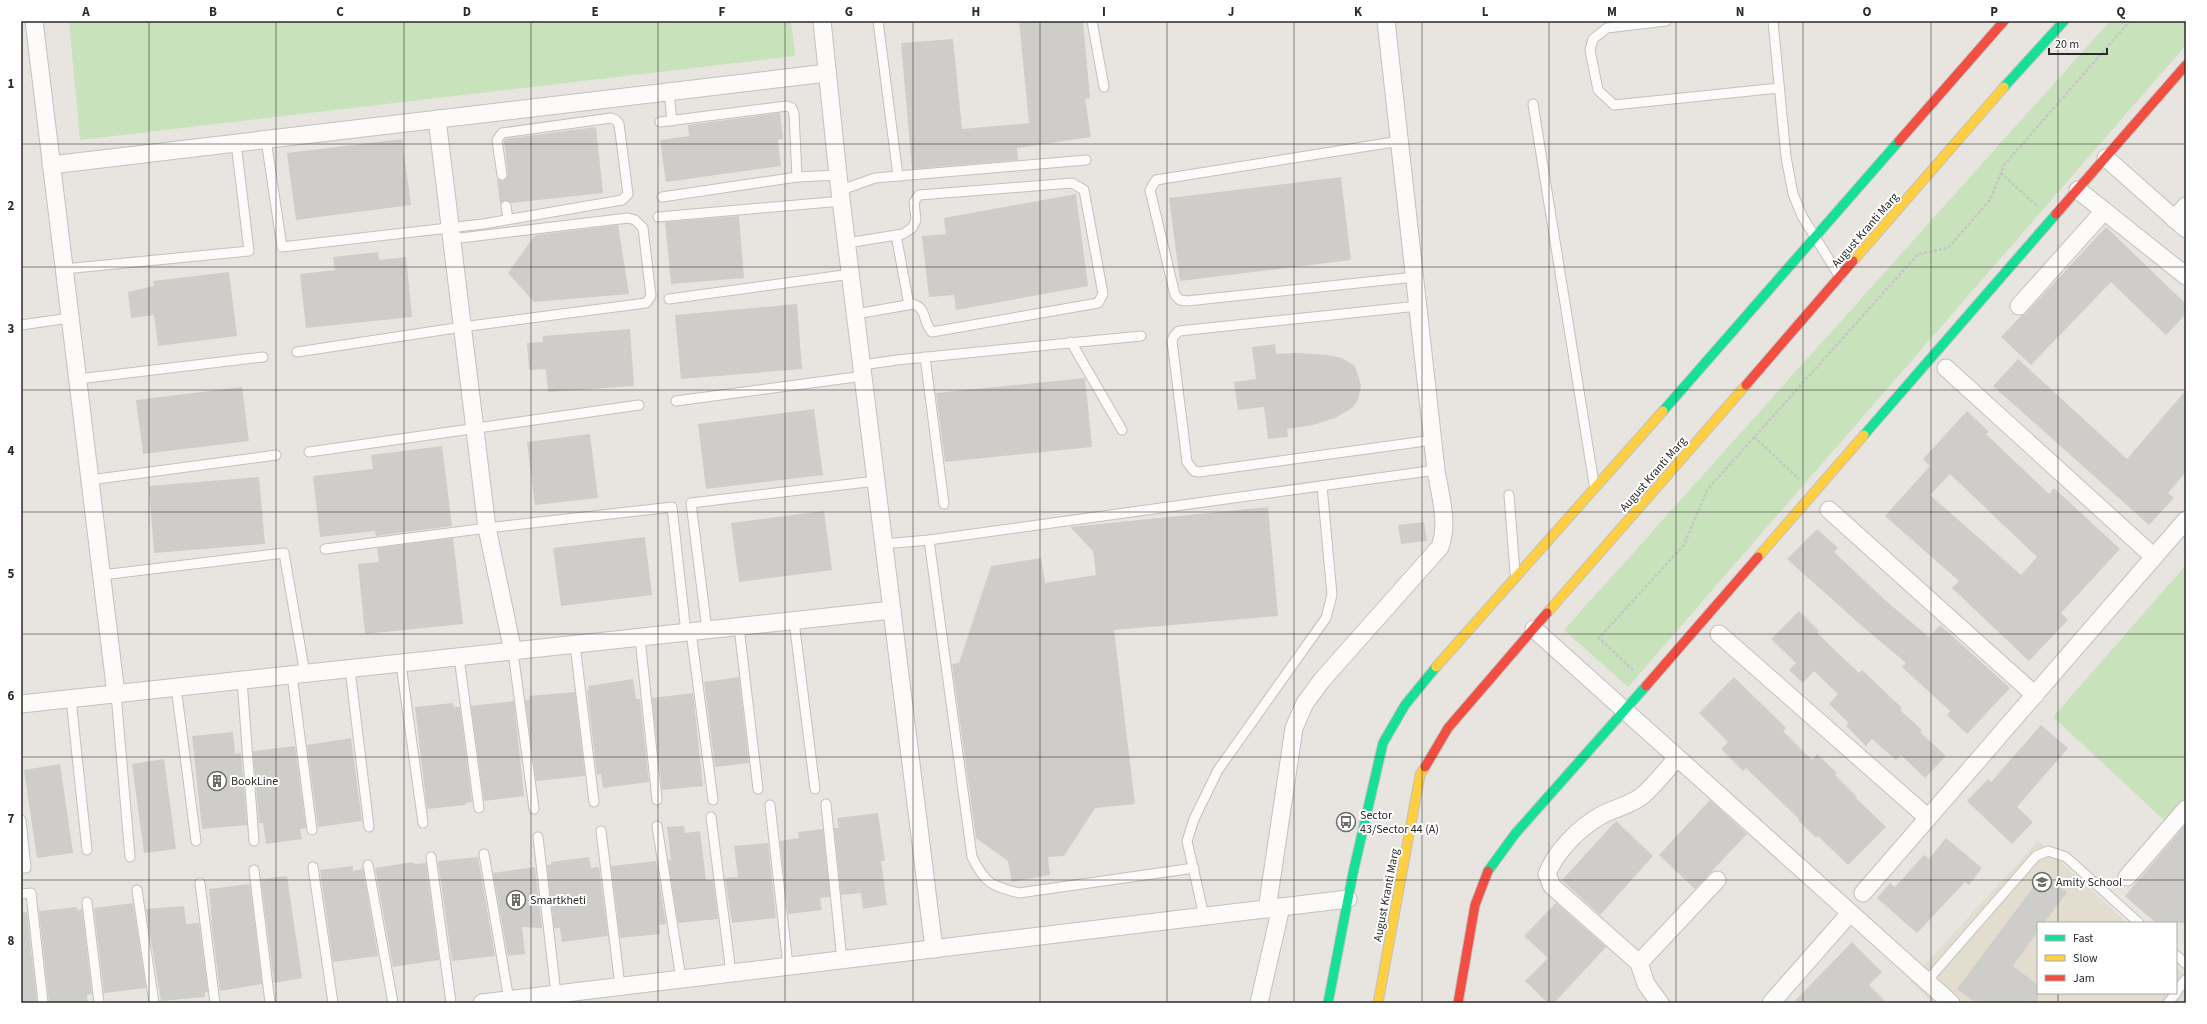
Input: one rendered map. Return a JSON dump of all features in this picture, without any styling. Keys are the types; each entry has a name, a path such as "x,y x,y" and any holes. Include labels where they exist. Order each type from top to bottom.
{"main road":[{"path":"1328,1003 1348,899 1383,743 1405,705 1446,655 1595,488 2004,21"},
{"name":"August Kranti Marg","path":"1378,1003 1420,775 1448,728 2017,72 2064,21"},
{"path":"1458,1003 1475,905 1490,867 1515,834 1625,711 2186,65"}],"street":[{"path":"34,21 116,694"},
{"path":"822,21 840,189 934,949"},
{"path":"1259,1003 1274,908 1294,728 1305,702 1322,680 1440,547 1444,537 1444,525 1436,470 1386,21"},
{"path":"52,165 827,74"},
{"path":"437,120 487,528 513,652"},
{"path":"2106,158 2180,224 2186,206"},
{"path":"2078,190 2186,276"},
{"path":"2019,306 2104,211"},
{"path":"1946,368 2154,557"},
{"path":"1828,510 2035,695"},
{"path":"1863,893 2154,557 2183,530"},
{"path":"21,704 892,610"},
{"path":"1534,629 1951,1003"},
{"path":"1718,634 1927,818"},
{"path":"1660,1003 1646,984 1639,963 1552,886 1547,874 1552,861 1584,827 1601,815 1624,807 1642,796 1677,758"},
{"path":"2127,877 2186,809"},
{"path":"1639,963 1717,880"},
{"path":"482,1003 509,1001 620,986 1348,899"},
{"path":"1771,1003 1850,913"}],"lane":[{"path":"878,21 898,176"},
{"path":"1092,21 1104,87"},
{"path":"1666,21 1607,28 1593,39 1590,50 1598,90 1614,105 1779,88"},
{"path":"1773,21 1786,157 1793,194 1802,216 1840,277"},
{"path":"669,92 672,121"},
{"path":"1533,104 1595,488"},
{"path":"660,122 787,106 792,108 794,114 797,177"},
{"path":"451,233 508,219 622,200 628,194 619,124 616,120 611,118 506,131 497,140 502,175"},
{"path":"266,140 282,247 628,218 635,220 643,228 651,296 646,303 462,327 297,352"},
{"path":"1400,141 1156,180 1150,190 1175,295 1180,300 1187,301 1415,277"},
{"path":"64,269 249,251 236,143"},
{"path":"658,217 840,189 875,178 1086,160"},
{"path":"662,197 797,177 840,189"},
{"path":"847,243 903,234 912,228 916,220 914,202 919,195 1072,183 1084,190 1103,294 1098,303 932,332 929,329 924,312 918,306 908,305 856,314"},
{"path":"506,206 508,219"},
{"path":"896,235 908,305"},
{"path":"668,299 851,274"},
{"path":"1418,306 1180,331 1174,336 1172,341 1187,462 1194,471 1207,471 1433,440"},
{"path":"21,325 70,318"},
{"path":"676,401 863,371 925,357 1141,336"},
{"path":"1072,342 1122,430"},
{"path":"78,379 263,357"},
{"path":"925,357 944,504"},
{"path":"309,452 639,405"},
{"path":"90,480 276,455"},
{"path":"884,544 929,540 1436,470"},
{"path":"713,800 695,632 690,503 876,481"},
{"path":"1204,916 1187,840 1194,819 1218,770 1326,618 1332,595 1322,486"},
{"path":"1509,495 1516,577"},
{"path":"325,549 487,528 672,508 695,632"},
{"path":"929,540 972,857 982,876 998,888 1018,893 1194,868"},
{"path":"102,575 284,554 299,674 312,830"},
{"path":"794,621 815,789"},
{"path":"739,627 758,789"},
{"path":"640,638 657,800"},
{"path":"575,645 594,802"},
{"path":"513,652 534,809"},
{"path":"459,657 479,808"},
{"path":"401,664 423,823"},
{"path":"350,669 369,827"},
{"path":"242,680 254,841"},
{"path":"176,687 196,842"},
{"path":"116,694 130,857"},
{"path":"71,699 87,850"},
{"path":"770,804 788,966"},
{"path":"826,804 842,960"},
{"path":"711,817 731,973"},
{"path":"21,820 26,868 21,868"},
{"path":"657,826 681,979"},
{"path":"601,831 620,986"},
{"path":"538,837 556,994"},
{"path":"1926,982 2036,856 2048,851 2066,857 2138,922"},
{"path":"484,854 509,1001"},
{"path":"431,857 451,1003"},
{"path":"368,866 393,1003"},
{"path":"313,867 333,1003"},
{"path":"254,870 270,1003"},
{"path":"200,883 215,1003"},
{"path":"137,890 154,1003"},
{"path":"21,894 30,893 43,1003"},
{"path":"87,902 100,1003"},
{"path":"2177,956 2186,964"},
{"path":"2177,992 2186,979"},
{"path":"2168,1003 2175,994"}],"path":[{"path":"1648,684 1600,638 1684,545 1707,490 1918,254 1948,248 1990,200 2004,165 2130,21"},
{"path":"2001,173 2052,220"},
{"path":"1754,437 1814,493"}],"shaded area":[{"name":"Amity School","path":"2038,841 2126,922 2037,922 2037,994 2177,994 2177,968 2186,977 2186,1003 1932,1003 1910,981"}],"green space":[{"path":"69,21 791,21 795,56 80,140"},
{"path":"2110,21 2186,21 2186,45 1628,687 1564,630"},
{"path":"2186,565 2186,799 2165,821 2053,717"}],"building":[{"path":"1019,21 1083,21 1090,98 1085,99 1091,137 1017,148 1018,160 912,169 901,43 953,39 962,129 1029,123"},
{"path":"780,113 783,139 778,140 781,166 666,182 660,140 689,136 688,125"},
{"path":"596,127 603,193 511,203 505,200 500,204 497,179 503,181 508,175 505,139"},
{"path":"402,139 411,205 296,220 287,153"},
{"path":"1341,177 1351,260 1180,281 1169,198"},
{"path":"1076,194 1088,286 956,310 954,295 929,297 922,236 946,234 944,218"},
{"path":"739,216 744,278 671,284 665,222"},
{"path":"618,225 629,294 534,302 508,273 535,235"},
{"path":"2106,227 2186,304 2186,314 2166,335 2111,282 2031,365 2001,337 2021,316 2026,313"},
{"path":"378,252 379,260 406,257 412,317 306,328 300,274 335,270 333,257"},
{"path":"229,272 237,336 158,346 154,315 131,318 128,292 154,286 153,281"},
{"path":"797,304 802,369 681,379 675,315"},
{"path":"630,329 634,386 548,392 546,369 529,370 527,343 543,342 543,336"},
{"path":"1275,344 1276,354 1296,353 1328,355 1342,358 1355,366 1361,385 1358,400 1352,408 1335,418 1313,425 1287,429 1288,437 1268,439 1264,407 1238,410 1234,382 1256,379 1252,347"},
{"path":"2018,359 2127,459 2186,390 2186,472 2168,493 2174,498 2149,525 1993,386"},
{"path":"1085,378 1092,447 945,462 936,393"},
{"path":"242,387 249,441 143,454 136,400"},
{"path":"814,409 823,475 706,489 698,424"},
{"path":"1967,411 1989,432 1986,434 2049,494 2054,488 2120,549 2061,613 2068,620 2029,661 1952,588 1959,581 1885,516 1930,466 1923,459","holes":["1950,474 2037,557 2021,575 1930,495"]},
{"path":"590,434 598,498 535,505 527,442"},
{"path":"442,446 452,526 376,536 375,531 320,537 313,476 373,469 371,455"},
{"path":"259,477 265,544 154,553 149,486"},
{"path":"1268,507 1278,616 1114,630 1135,804 1095,808 1064,856 1048,857 1050,875 1012,882 1008,861 976,838 952,664 959,663 991,566 1041,558 1045,583 1096,575 1093,551 1070,527"},
{"path":"824,511 832,570 739,582 731,523"},
{"path":"1424,522 1427,541 1401,544 1398,525"},
{"path":"1817,529 1838,548 1834,552 1886,601 1929,637 1940,625 2010,688 1967,734 1947,715 1950,711 1902,667 1906,663 1787,559"},
{"path":"645,537 652,595 561,606 553,548"},
{"path":"453,538 463,624 365,634 358,564 379,562 377,548"},
{"path":"1799,611 1819,631 1817,633 1859,673 1862,670 1902,708 1900,710 1922,730 1920,732 1946,756 1925,778 1901,755 1896,760 1872,739 1866,746 1846,726 1849,723 1829,704 1838,694 1814,671 1803,683 1789,670 1796,663 1771,639"},
{"path":"739,677 749,763 715,767 704,682"},
{"path":"1734,677 1786,728 1783,731 1812,760 1817,754 1837,773 1835,775 1857,797 1856,798 1886,827 1848,865 1818,836 1816,838 1798,820 1799,819 1746,768 1743,771 1721,749 1728,742 1699,713"},
{"path":"633,679 636,699 640,699 649,782 603,788 601,774 597,775 587,690 589,690 588,686"},
{"path":"575,692 585,776 536,781 525,700 530,700 529,696"},
{"path":"693,693 703,786 662,790 652,698"},
{"path":"514,701 524,796 484,801 471,706"},
{"path":"453,703 454,707 460,707 472,802 465,803 466,805 427,809 415,707"},
{"path":"2041,725 2068,748 2017,807 2033,822 2012,844 1967,801 1988,779 1991,782"},
{"name":"BookLine","path":"233,732 235,754 241,753 247,825 202,829 192,736"},
{"path":"351,738 362,821 318,827 307,745"},
{"path":"295,746 306,828 300,829 302,839 266,844 263,823 259,823 253,751"},
{"path":"164,759 176,849 144,853 132,764"},
{"path":"60,764 73,853 37,858 24,770"},
{"path":"1710,800 1747,834 1695,889 1659,855"},
{"path":"878,813 885,861 881,861 887,905 863,909 861,893 841,895 834,828 839,828 837,818"},
{"path":"1616,821 1653,856 1600,915 1562,880"},
{"path":"2186,824 2186,923 2155,922 2125,896"},
{"path":"684,826 685,833 700,831 706,880 713,880 718,919 678,923 668,860 671,860 667,827"},
{"path":"823,829 830,897 820,898 822,910 788,914 780,841 799,838 798,832"},
{"path":"1946,838 1982,868 1969,885 1965,882 1917,933 1877,898 1890,883 1895,887 1924,855 1929,859"},
{"path":"768,843 776,918 732,923 725,878 738,877 734,846"},
{"path":"478,857 495,956 452,961 438,861"},
{"path":"589,857 591,868 599,867 608,936 562,942 560,928 554,928 547,865 551,865 551,862"},
{"path":"656,861 666,924 659,925 660,934 620,938 611,866"},
{"path":"413,862 414,864 426,863 439,960 393,967 375,868"},
{"path":"353,866 353,871 363,869 378,956 333,962 320,870"},
{"name":"Smartkheti","path":"535,867 542,928 522,927 525,954 508,956 493,873"},
{"path":"2043,874 2067,892 2045,922 2037,922 2037,932 2013,966 2037,984 2038,1003 1976,1003 1957,989"},
{"path":"287,876 302,978 274,983 261,879"},
{"path":"250,884 262,984 220,991 211,921 209,889"},
{"path":"133,903 146,988 104,993 94,908"},
{"path":"1556,903 1606,947 1554,1003 1548,1003 1525,981 1548,958 1524,936"},
{"path":"184,906 186,924 199,923 208,992 205,992 205,997 161,1001 146,909"},
{"path":"77,907 77,910 82,909 92,994 87,995 88,1003 49,1003 39,911"},
{"path":"27,912 37,1003 21,1003 21,913"},
{"path":"1852,942 1882,972 1869,985 1887,1003 1793,1003"}],"traffic: fast":[{"path":"2004,87 2064,21"},
{"path":"1663,411 1899,141"},
{"path":"1864,435 2056,214"},
{"path":"1328,1003 1353,873 1383,743 1405,705 1436,667"},
{"path":"1488,871 1515,834 1646,686"}],"traffic: slow":[{"path":"1853,261 2004,87"},
{"path":"1547,613 1746,385"},
{"path":"1436,667 1663,411"},
{"path":"1758,557 1864,435"},
{"path":"1378,1003 1420,775 1425,767"}],"traffic: jam":[{"path":"1899,141 2004,21"},
{"path":"2056,214 2186,65"},
{"path":"1746,385 1853,261"},
{"path":"1646,686 1758,557"},
{"path":"1425,767 1448,728 1547,613"},
{"path":"1458,1003 1475,905 1488,871"}],"place":[{"name":"BookLine","path":"217,781"},
{"name":"Sector 43/Sector 44 (A)","path":"1346,822"},
{"name":"Amity School","path":"2042,882"},
{"name":"Smartkheti","path":"516,900"}]}
